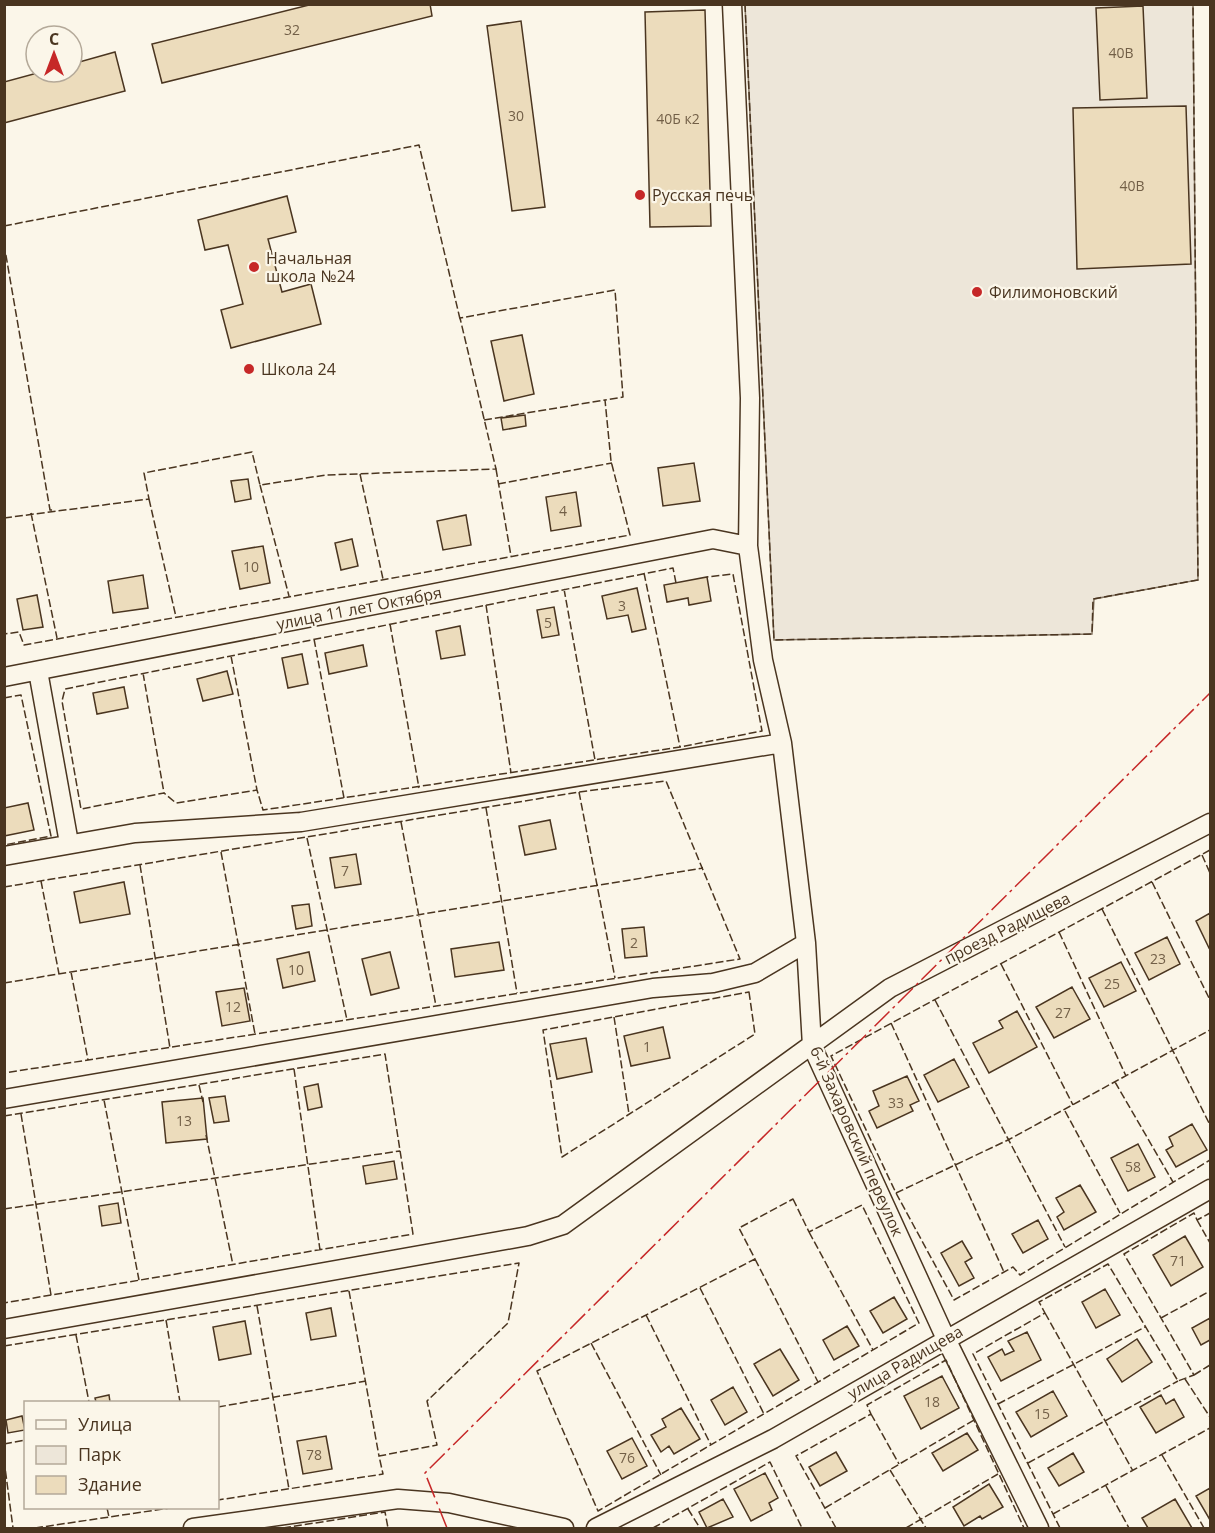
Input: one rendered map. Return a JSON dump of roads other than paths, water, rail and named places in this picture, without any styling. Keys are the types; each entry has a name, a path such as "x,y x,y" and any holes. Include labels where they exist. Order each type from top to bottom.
{"street":[{"name":"6-й Захаровский переулок","path":"732,4 750,398 748,546 763,660 782,743 806,943 812,1046 946,1339 1039,1528"},
{"name":"улица 11 лет Октября","path":"4,677 713,539 748,546"},
{"path":"38,671 69,843"},
{"path":"4,855 69,843 165,830 301,822 782,743"},
{"name":"проезд Радищева","path":"4,1329 528,1236 563,1225 890,988 1210,823"},
{"path":"4,1099 653,988 713,982 755,973 806,943"},
{"name":"улица Радищева","path":"596,1528 773,1439 1210,1190"},
{"path":"193,1528 398,1499 449,1503 564,1528"}],"place":[{"name":"Русская печь","path":"640,195"},
{"name":"Начальная школа №24","path":"254,267"},
{"name":"Филимоновский","path":"977,292"},
{"name":"Школа 24","path":"249,369"}]}
